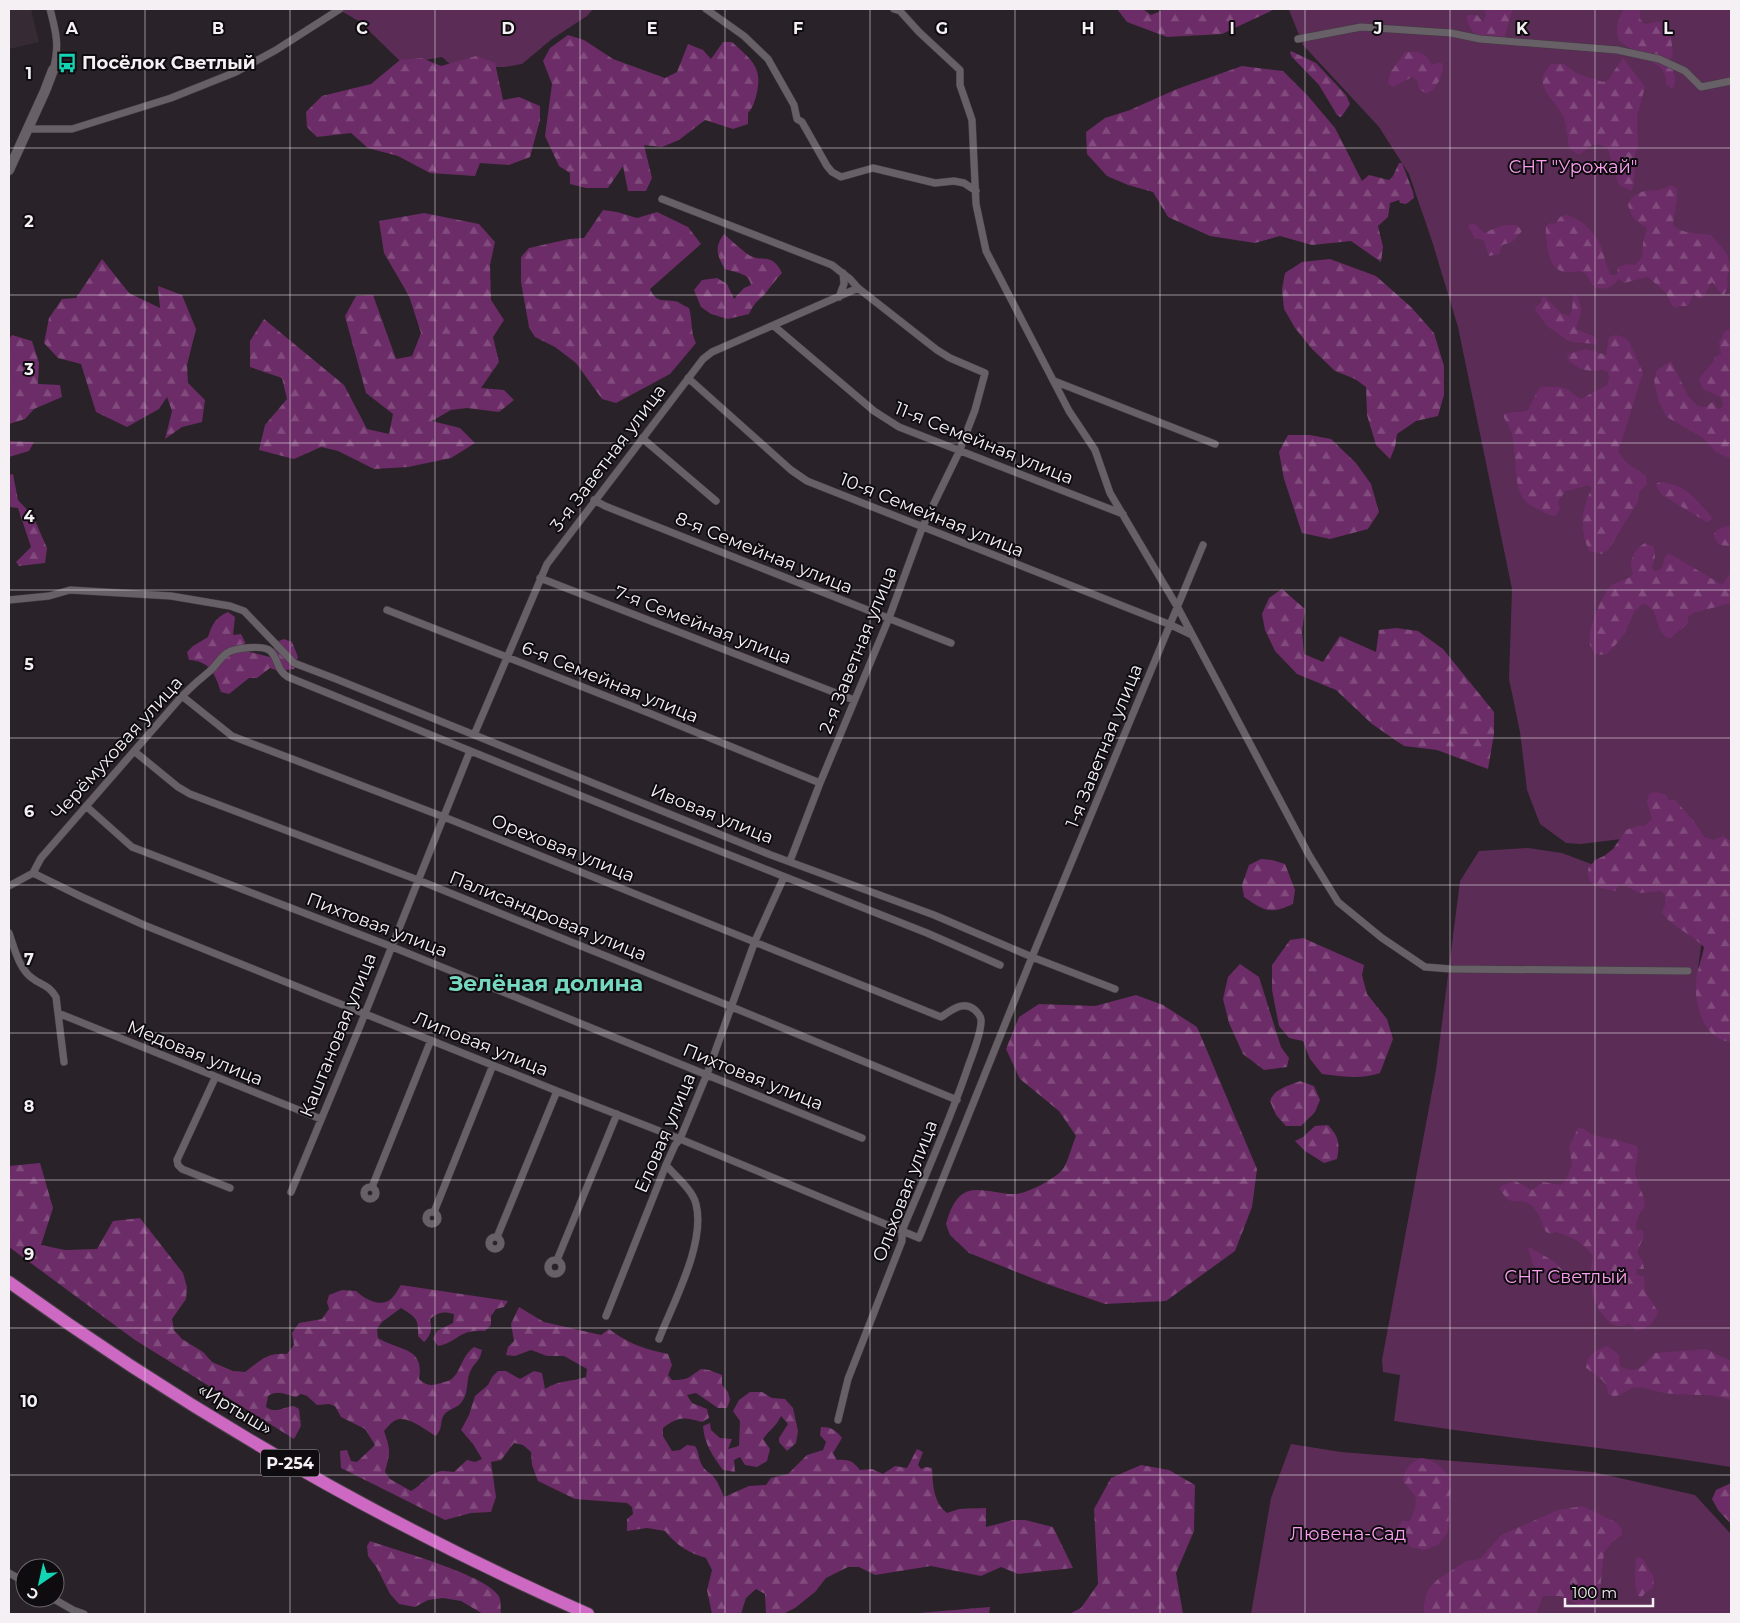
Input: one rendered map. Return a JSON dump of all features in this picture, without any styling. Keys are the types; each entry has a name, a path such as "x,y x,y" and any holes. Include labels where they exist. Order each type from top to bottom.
{"highway":[{"name":"«Иртыш»","path":"9,1282 167,1388 329,1486 532,1590 588,1614"}],"street":[{"path":"9,170 53,70 58,45 50,9"},
{"path":"28,129 72,129 171,98 229,75 276,50 340,9"},
{"path":"706,9 744,36 768,58 794,105 797,119 802,122 832,172 841,176 873,168 934,183 954,181 964,183 976,191"},
{"path":"894,9 900,11 919,32 960,70 960,85 972,120 976,204 986,251 1069,410 1095,450 1110,493 1178,608 1309,855 1338,902 1382,938 1425,967 1451,969 1688,971"},
{"path":"1298,39 1361,27 1451,33 1480,39 1617,50 1659,60 1685,71 1701,87 1731,81"},
{"path":"662,199 822,260 843,273 858,288"},
{"path":"839,298 844,284 843,273"},
{"name":"3-я Заветная улица","path":"474,735 546,564 702,359 712,352 839,298 858,288"},
{"name":"2-я Заветная улица","path":"790,861 820,783 889,618 922,528 959,452 975,410 985,373 950,358 937,350 858,288"},
{"name":"11-я Семейная улица","path":"774,326 881,417 899,428 1123,514"},
{"name":"10-я Семейная улица","path":"688,378 791,470 807,481 1193,635"},
{"path":"1054,381 1215,444"},
{"path":"642,438 716,501"},
{"name":"8-я Семейная улица","path":"594,500 951,643"},
{"name":"1-я Заветная улица","path":"919,1238 1032,957 1203,545"},
{"name":"7-я Семейная улица","path":"540,578 854,700"},
{"name":"Ивовая улица","path":"9,600 49,596 70,590 171,596 230,606 244,612 266,632 286,656 299,666 336,679 790,861 934,915 1032,957 1115,989"},
{"name":"6-я Семейная улица","path":"387,610 820,783"},
{"name":"Ивовая улица","path":"232,651 265,648 271,651 281,674 784,878 928,933 1000,965"},
{"name":"Черёмуховая улица","path":"33,873 40,858 182,696 212,669 223,656 232,651"},
{"name":"Ореховая улица","path":"182,696 232,736 444,817 941,1017"},
{"name":"Палисандровая улица","path":"134,751 184,791 418,880 957,1100"},
{"name":"Каштановая улица","path":"291,1192 470,751"},
{"name":"Пихтовая улица","path":"86,806 132,847 390,946 862,1138"},
{"path":"9,886 33,873"},
{"name":"Липовая улица","path":"33,873 144,925 680,1139 919,1238"},
{"name":"Еловая улица","path":"606,1316 674,1145 680,1139 706,1074 755,941 784,878"},
{"path":"9,933 23,970 32,979 51,989 56,997 64,1062"},
{"name":"Ольховая улица","path":"838,1420 848,1379 902,1241 902,1232 957,1100 976,1044 981,1018 974,1009 962,1006 941,1017"},
{"name":"Медовая улица","path":"58,1013 215,1078 322,1119"},
{"path":"372,1187 431,1040"},
{"path":"434,1212 493,1065"},
{"path":"215,1078 177,1160 178,1165 182,1169 230,1188"},
{"path":"497,1237 557,1091"},
{"path":"557,1260 617,1114"},
{"path":"659,1339 689,1266 696,1238 696,1205 692,1196 666,1165"},
{"path":"65,1605 84,1614"}],"shaded area":[{"path":"9,9 31,9 39,42 9,49"}],"green space":[{"path":"338,9 593,9 587,16 552,39 522,64 505,67 453,67 442,57 403,64 360,22"},
{"path":"1117,9 1143,9 1151,15 1165,9 1275,9 1222,34 1167,37 1127,22"},
{"path":"1484,9 1512,9 1504,39 1476,36 1471,29 1467,21 1467,15 1477,15 1483,22 1486,15"},
{"path":"1624,9 1640,9 1640,19 1644,24 1662,21 1666,23 1670,31 1673,52 1671,59 1675,81 1674,87 1671,88 1666,84 1665,74 1660,67 1619,41 1617,33 1618,24"},
{"name":"СНТ \"Урожай\"","path":"1731,9 1731,850 1630,838 1581,844 1566,843 1540,824 1527,790 1520,732 1509,679 1512,589 1458,327 1432,241 1409,174 1379,127 1303,45 1289,10"},
{"path":"568,35 584,40 613,59 665,78 677,72 688,44 703,50 711,59 723,42 732,42 753,63 758,75 757,92 748,113 748,124 733,129 705,120 679,140 662,147 644,145 652,178 646,191 628,191 623,166 608,188 586,188 570,184 570,173 559,166 545,136 552,84 543,61 550,48"},
{"path":"1291,51 1316,63 1346,95 1350,104 1342,116 1337,115 1319,85 1292,57"},
{"path":"1405,52 1421,53 1427,57 1432,65 1439,62 1443,64 1439,81 1427,94 1419,89 1417,80 1412,77 1393,87 1388,84 1390,73"},
{"path":"476,56 495,63 503,100 519,97 540,106 540,120 530,157 509,165 480,163 475,176 430,173 398,156 368,148 351,133 317,137 307,127 306,112 322,96 371,84 400,60 422,58 441,66"},
{"path":"1623,58 1645,87 1637,116 1638,144 1635,155 1634,183 1631,191 1619,185 1607,147 1598,144 1589,147 1579,155 1569,148 1564,118 1543,86 1545,72 1551,64 1564,64 1578,74 1603,82 1608,80"},
{"path":"1242,66 1283,71 1308,96 1335,128 1362,181 1369,175 1389,180 1399,163 1402,163 1414,198 1406,204 1400,203 1399,200 1390,203 1388,217 1378,226 1383,247 1381,262 1351,241 1312,245 1280,236 1255,243 1210,236 1168,217 1153,192 1128,185 1107,176 1087,154 1086,132 1105,118 1130,110 1177,89"},
{"path":"1672,185 1677,189 1673,224 1675,227 1679,230 1711,235 1727,254 1730,267 1727,277 1728,286 1724,295 1721,294 1712,282 1703,298 1699,298 1694,294 1687,306 1676,308 1672,306 1666,293 1648,277 1624,283 1619,279 1611,287 1600,289 1593,285 1586,274 1577,271 1565,272 1559,270 1551,260 1547,246 1546,226 1551,223 1555,224 1560,217 1565,215 1577,219 1592,232 1602,249 1611,275 1617,275 1618,267 1628,264 1635,265 1642,257 1647,228 1631,214 1628,205 1630,200 1636,194 1659,190"},
{"path":"603,210 637,218 657,212 688,227 701,244 650,289 659,299 678,302 689,308 696,343 670,374 616,403 602,399 576,363 555,347 535,337 529,327 521,282 521,257 529,248 569,239 584,238"},
{"path":"424,213 479,224 495,242 490,265 491,300 504,320 493,337 499,362 481,388 504,390 514,400 499,412 467,408 451,410 432,421 460,428 475,443 451,458 408,467 374,469 338,451 321,447 294,459 259,450 265,425 287,399 282,378 250,367 250,341 264,319 344,385 367,429 389,434 393,414 366,393 345,316 356,296 373,295 396,359 412,356 421,333 409,296 384,253 379,221"},
{"path":"1471,223 1475,224 1484,233 1507,225 1517,225 1522,231 1512,242 1502,245 1499,254 1489,256 1484,241 1475,239 1468,226"},
{"path":"724,234 751,256 774,262 782,273 755,303 749,314 728,319 711,314 701,307 694,290 702,280 717,278 727,284 734,299 744,288 751,285 745,275 725,269 722,264 718,247"},
{"path":"102,259 129,293 160,308 158,286 182,295 196,329 187,365 188,383 205,400 202,422 182,427 165,439 172,411 167,397 159,409 127,427 96,412 81,364 58,358 44,343 49,318 62,299 76,298"},
{"path":"1330,259 1376,276 1411,307 1434,333 1444,366 1444,395 1438,416 1416,421 1397,434 1395,447 1390,459 1376,445 1367,415 1366,387 1355,379 1335,371 1312,349 1295,328 1284,309 1282,289 1285,273 1302,262"},
{"path":"1573,294 1578,299 1581,308 1576,329 1593,336 1597,341 1596,344 1567,340 1547,326 1535,310 1536,306 1540,304 1542,297 1545,297 1561,313 1569,316 1572,310"},
{"path":"1731,328 1731,459 1716,452 1703,438 1667,417 1659,403 1654,380 1657,370 1671,361 1688,396 1698,406 1705,407 1714,401 1717,409 1721,408 1723,405 1722,398 1703,389 1699,379 1715,357 1721,354 1719,343 1725,331"},
{"path":"12,335 32,341 39,363 38,384 60,385 62,397 34,409 25,419 9,424 9,339"},
{"path":"1616,335 1624,337 1629,342 1643,373 1618,451 1626,462 1646,476 1647,484 1639,492 1638,501 1609,549 1602,554 1589,551 1584,535 1583,519 1585,504 1592,488 1589,485 1566,491 1558,501 1560,509 1556,516 1547,514 1530,505 1521,495 1516,473 1513,437 1504,414 1528,410 1541,387 1564,388 1581,399 1607,385 1608,372 1583,369 1572,364 1567,358 1568,354 1586,349 1606,355 1609,337"},
{"path":"1288,435 1310,435 1331,439 1356,463 1371,484 1379,512 1368,529 1330,539 1302,533 1284,479 1279,452"},
{"path":"9,441 34,442 29,451 9,457"},
{"path":"13,474 18,500 33,516 47,548 45,563 19,566 16,562 31,547 18,508 9,507 9,475"},
{"path":"1663,482 1685,490 1712,519 1708,522 1705,521 1662,495 1656,486 1657,483"},
{"path":"1726,526 1731,527 1731,544 1729,546 1720,545 1716,541 1714,534 1717,530"},
{"path":"1645,543 1654,547 1655,557 1652,568 1655,571 1662,567 1666,555 1670,554 1719,583 1723,584 1731,572 1731,603 1693,613 1688,617 1688,623 1671,638 1667,638 1663,634 1652,609 1642,604 1635,612 1621,639 1607,654 1597,654 1591,649 1590,640 1591,628 1600,604 1611,586 1632,575 1631,564 1633,557 1636,550"},
{"path":"1282,589 1305,609 1302,632 1304,654 1323,662 1340,636 1376,652 1379,630 1396,628 1418,631 1443,649 1494,712 1494,734 1488,769 1437,750 1404,746 1372,724 1336,690 1297,674 1275,651 1265,630 1262,614 1269,598"},
{"path":"228,612 235,617 233,635 241,634 245,642 246,651 270,657 276,642 284,639 292,642 298,657 294,669 278,671 270,668 257,678 249,678 229,694 221,692 211,670 202,663 189,660 187,652 208,637 215,622 220,616"},
{"path":"1655,792 1665,794 1669,800 1675,800 1694,821 1704,837 1713,840 1723,836 1731,841 1731,1042 1722,1040 1714,1035 1703,1020 1699,1011 1696,991 1704,947 1662,913 1665,905 1665,895 1661,891 1639,893 1626,886 1619,885 1615,891 1601,888 1591,883 1588,876 1588,869 1595,860 1613,849 1626,830 1637,826 1644,826 1652,819 1647,802 1649,794"},
{"name":"СНТ Светлый","path":"1528,848 1562,853 1615,873 1676,889 1702,939 1698,969 1719,1014 1731,999 1731,1467 1647,1454 1394,1421 1400,1375 1383,1372 1382,1360 1436,1070 1460,881 1479,851"},
{"path":"1261,859 1285,864 1295,890 1293,904 1278,910 1267,910 1244,897 1242,885 1249,865"},
{"path":"1303,938 1364,965 1362,975 1367,994 1387,1019 1393,1039 1380,1073 1359,1077 1322,1074 1310,1059 1303,1041 1289,1038 1279,1026 1272,990 1272,965 1290,940"},
{"path":"1240,964 1259,977 1281,1047 1289,1058 1287,1067 1264,1070 1243,1054 1229,1023 1223,999 1228,977"},
{"path":"1136,995 1163,1005 1197,1027 1257,1169 1252,1207 1235,1251 1166,1301 1105,1304 1047,1284 969,1253 950,1235 946,1224 955,1202 965,1192 986,1190 1016,1194 1034,1188 1054,1177 1065,1166 1076,1136 1059,1111 1020,1079 1006,1049 1019,1017 1039,1004 1095,1006"},
{"path":"1300,1081 1314,1086 1320,1100 1315,1112 1301,1126 1286,1126 1276,1115 1270,1101 1278,1091"},
{"path":"1328,1125 1336,1137 1338,1153 1337,1159 1324,1163 1305,1151 1295,1141 1303,1137 1315,1126"},
{"path":"1578,1128 1585,1129 1592,1135 1637,1146 1635,1171 1645,1207 1636,1223 1636,1230 1643,1230 1644,1236 1637,1252 1643,1262 1644,1269 1637,1269 1636,1275 1644,1276 1645,1291 1658,1312 1650,1324 1637,1331 1630,1324 1617,1326 1612,1324 1598,1309 1591,1287 1593,1256 1585,1247 1568,1236 1556,1232 1552,1234 1546,1232 1533,1206 1525,1202 1508,1200 1499,1189 1501,1186 1515,1181 1532,1190 1543,1182 1560,1185 1566,1180 1572,1164 1569,1147"},
{"path":"40,1163 53,1208 41,1245 65,1250 97,1249 113,1221 140,1218 183,1273 187,1287 186,1299 172,1319 174,1330 182,1339 203,1352 212,1362 233,1371 245,1372 269,1356 287,1354 294,1345 292,1333 299,1323 322,1319 329,1309 327,1302 329,1295 342,1290 356,1291 368,1300 378,1303 383,1303 392,1298 401,1285 508,1301 504,1307 496,1309 491,1316 491,1325 485,1331 469,1332 438,1346 433,1339 437,1331 453,1323 454,1314 441,1313 430,1319 431,1331 424,1342 418,1336 418,1325 415,1319 401,1308 382,1322 377,1329 378,1338 414,1355 418,1360 420,1368 419,1379 429,1385 452,1379 469,1351 474,1347 482,1350 480,1357 469,1374 463,1400 444,1415 440,1430 436,1436 417,1424 401,1419 392,1422 384,1431 389,1452 385,1472 390,1479 411,1491 434,1473 441,1471 454,1472 467,1460 475,1462 482,1459 473,1444 461,1430 469,1415 475,1396 488,1385 498,1371 506,1371 520,1379 534,1371 542,1373 545,1389 560,1383 586,1377 587,1369 564,1356 547,1356 531,1350 515,1356 506,1355 508,1347 514,1341 511,1324 519,1307 544,1322 601,1335 609,1329 623,1339 637,1345 668,1354 672,1365 668,1375 672,1380 688,1378 701,1369 722,1375 722,1385 728,1392 730,1400 727,1408 718,1408 696,1393 687,1395 692,1403 707,1409 709,1418 702,1422 686,1419 673,1421 663,1428 663,1436 672,1451 680,1450 687,1445 695,1446 703,1467 715,1478 724,1497 749,1486 766,1485 771,1478 788,1474 807,1455 823,1450 826,1442 820,1435 821,1427 830,1428 842,1438 833,1453 837,1460 850,1461 860,1470 872,1469 883,1474 895,1466 907,1468 917,1449 923,1452 918,1465 921,1469 926,1467 932,1468 933,1487 936,1498 942,1509 947,1513 959,1509 986,1508 986,1527 1013,1520 1025,1520 1053,1527 1073,1568 1018,1574 1001,1567 981,1576 931,1566 875,1575 859,1567 848,1567 826,1578 815,1592 795,1608 783,1614 766,1614 765,1594 756,1589 746,1598 741,1614 712,1614 707,1590 712,1570 706,1558 683,1548 665,1531 647,1528 627,1531 627,1519 633,1514 632,1507 627,1503 575,1499 538,1481 532,1465 531,1452 523,1445 514,1443 501,1460 491,1462 496,1497 491,1512 471,1513 445,1520 341,1468 340,1451 347,1450 351,1461 357,1462 375,1445 365,1429 341,1417 335,1406 329,1404 317,1405 307,1396 301,1394 296,1397 279,1393 268,1396 266,1407 270,1409 276,1410 294,1406 299,1409 301,1426 294,1439 135,1340 9,1247 9,1166"},
{"path":"1528,1248 1555,1262 1562,1270 1560,1279 1546,1279 1547,1270 1536,1267 1533,1264"},
{"path":"1608,1346 1619,1355 1620,1366 1632,1370 1640,1368 1655,1353 1706,1349 1731,1361 1731,1400 1706,1395 1665,1393 1641,1388 1633,1388 1618,1396 1612,1396 1608,1394 1604,1382 1586,1368 1588,1359 1593,1353"},
{"path":"750,1392 762,1392 772,1398 785,1399 793,1408 798,1431 796,1443 787,1451 779,1442 779,1438 788,1424 781,1416 763,1439 770,1449 767,1461 757,1467 745,1465 740,1457 734,1460 735,1472 723,1470 710,1450 703,1426 710,1423 711,1430 720,1438 732,1439 728,1449 739,1446 740,1421 733,1411 739,1400"},
{"name":"Лювена-Сад","path":"1291,1444 1341,1452 1593,1472 1695,1495 1731,1534 1731,1614 1251,1614 1271,1498"},
{"path":"1421,1458 1439,1465 1451,1480 1448,1532 1438,1545 1424,1550 1411,1547 1399,1535 1399,1526 1402,1521 1410,1521 1415,1509 1416,1497 1403,1481 1406,1470 1413,1462"},
{"path":"1141,1465 1169,1470 1195,1485 1194,1531 1176,1573 1183,1614 1069,1614 1081,1608 1098,1584 1094,1509 1111,1478"},
{"path":"1731,1483 1731,1524 1718,1510 1712,1499 1716,1490"},
{"path":"1583,1506 1617,1523 1622,1529 1622,1535 1613,1541 1604,1552 1600,1591 1594,1604 1583,1606 1559,1596 1543,1596 1537,1614 1424,1614 1424,1604 1428,1590 1437,1580 1466,1561 1480,1559 1501,1535 1558,1510"},
{"path":"370,1541 439,1564 476,1579 498,1595 501,1614 483,1614 461,1601 443,1598 428,1600 415,1607 399,1604 390,1594 377,1568 368,1556 367,1546"},
{"path":"1639,1557 1643,1559 1654,1578 1653,1588 1642,1597 1638,1596 1635,1574 1636,1559"},
{"path":"990,1607 989,1614 907,1614"}],"place":[{"name":"Посёлок Светлый","path":"67,63"}],"district":[{"name":"Зелёная долина","path":"546,983"}]}
